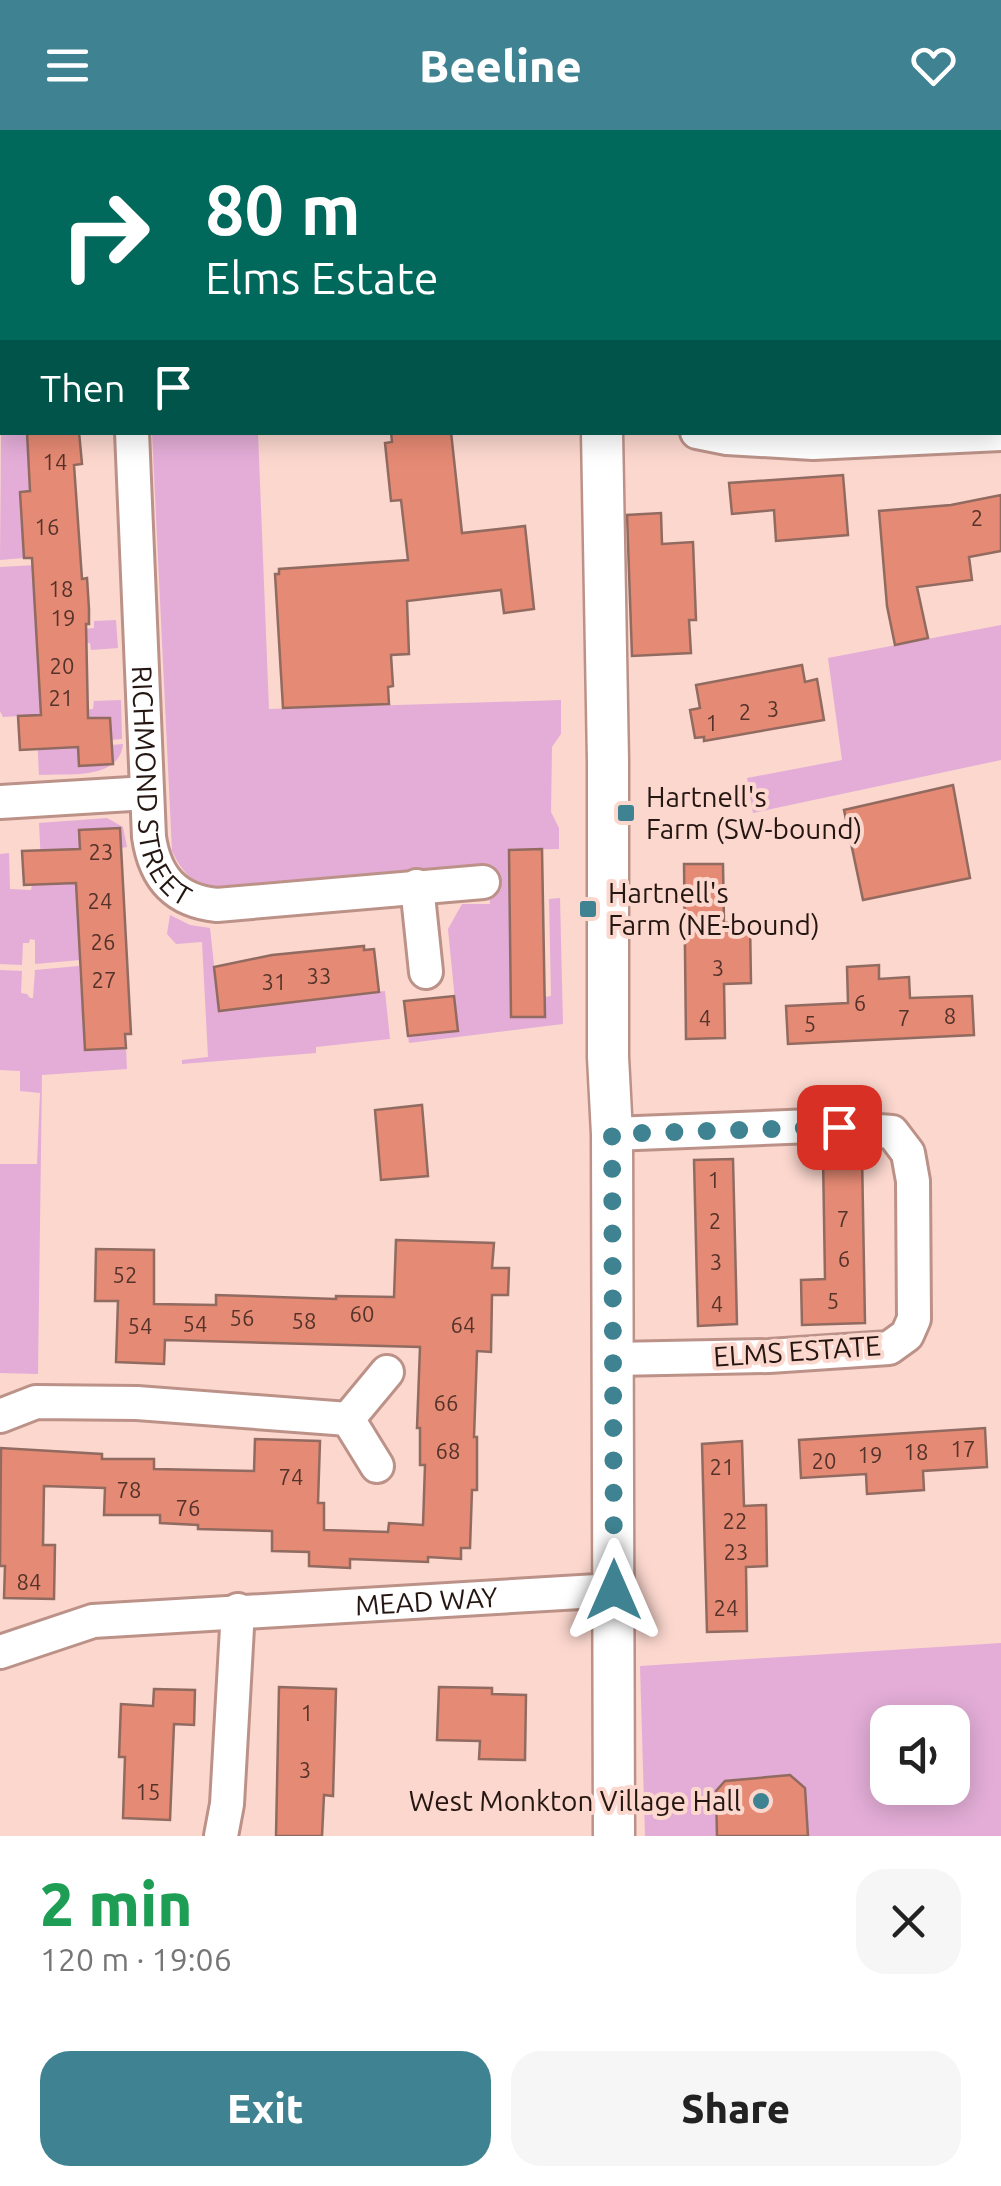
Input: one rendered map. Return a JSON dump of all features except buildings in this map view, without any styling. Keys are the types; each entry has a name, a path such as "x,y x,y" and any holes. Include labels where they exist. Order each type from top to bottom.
{"street":[{"name":"RICHMOND STREET","path":"132,435 149,838 158,870 173,890 199,903 217,905 484,882"},
{"path":"602,435 614,1359 614,1836"},
{"path":"726,435 813,444 982,435"},
{"path":"0,802 147,793"},
{"path":"417,886 426,972"},
{"name":"ELMS ESTATE","path":"612,1134 812,1126 892,1132 908,1153 913,1200 914,1319 907,1334 888,1348 769,1356 614,1359"},
{"path":"348,1419 387,1372"},
{"path":"0,1416 36,1402 137,1402 348,1419"},
{"path":"348,1419 377,1466"},
{"name":"MEAD WAY","path":"0,1652 94,1621 614,1590"},
{"path":"221,1836 227,1804 238,1610"}],"shaded area":[{"path":"1,435 27,435 29,478 69,487 20,492 24,558 0,560"},
{"path":"152,435 258,435 269,709 561,700 561,734 552,747 551,812 559,828 559,849 509,850 510,898 543,897 544,909 509,911 510,958 544,957 544,969 510,970 511,1017 545,1017 545,997 551,996 549,899 560,898 563,1024 409,1043 408,1036 458,1031 448,929 462,904 490,904 487,867 232,891 211,887 189,876 172,851"},
{"path":"73,563 84,629 94,628 94,621 116,620 118,648 91,650 90,643 80,643 83,710 93,709 94,701 121,700 122,739 111,740 110,718 83,719 79,765 112,764 90,773 39,775 36,715 3,717 0,567"},
{"path":"1001,625 1001,760 753,813 747,778 842,760 828,658"},
{"path":"123,744 119,756 112,764 111,745"},
{"path":"107,818 123,827 127,847 121,848 119,828 79,831 80,960 35,964 35,940 30,939 23,943 22,965 0,964 0,854 9,853 10,889 31,890 32,885 42,884 39,823"},
{"path":"170,915 190,925 210,928 219,1011 385,991 390,1039 316,1047 316,1053 182,1064 182,1060 208,1057 202,942 176,944 167,934"},
{"path":"79,966 85,1050 126,1048 127,1069 42,1075 38,1374 0,1373 0,1164 37,1164 40,1093 20,1091 20,1071 0,1070 0,970 22,971 21,993 33,998 35,970"},
{"path":"1001,1643 1001,1836 645,1836 640,1666"}],"place":[{"name":"Hartnell's Farm (SW-bound)","path":"626,813"},
{"name":"Hartnell's Farm (NE-bound)","path":"588,909"},
{"name":"West Monkton Village Hall","path":"761,1801"}],"route":[{"path":"614,1590 612,1134 839,1127"}]}
